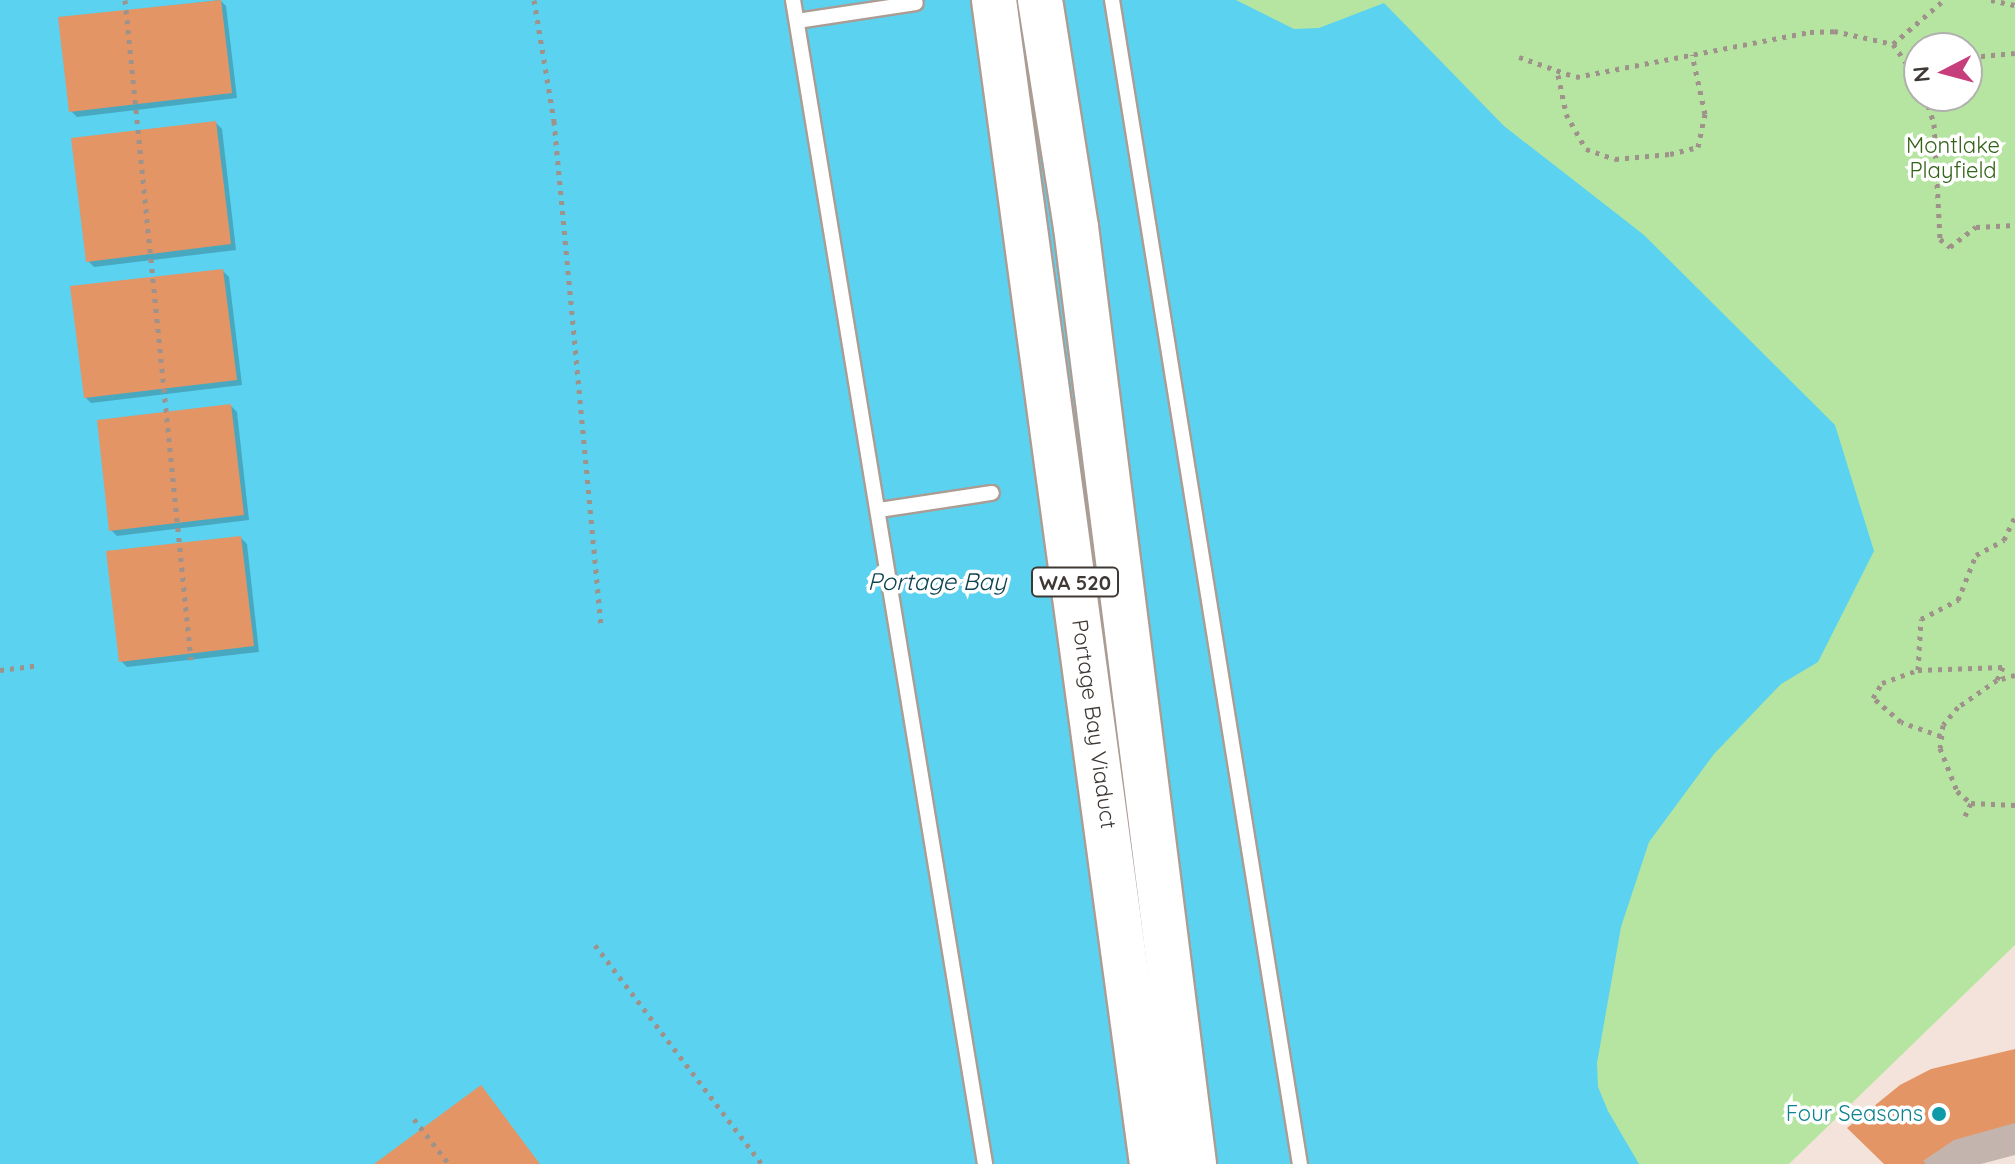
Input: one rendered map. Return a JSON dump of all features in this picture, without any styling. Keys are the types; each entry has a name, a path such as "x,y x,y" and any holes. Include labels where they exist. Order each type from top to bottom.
{"highway":[{"name":"Portage Bay Viaduct","path":"994,0 1152,1164"},
{"name":"WA 520","path":"1040,0 1076,227 1194,1164"}],"lane":[{"path":"793,0 985,1164"},
{"path":"1112,0 1300,1164"},
{"path":"797,21 916,3"},
{"path":"879,510 992,493"}],"path":[{"path":"125,0 191,660"},
{"path":"534,0 554,121 601,626"},
{"path":"1893,44 1944,0"},
{"path":"1991,0 2014,5"},
{"path":"1519,57 1558,74 1576,77 1810,32 1834,31 1893,44 1903,57"},
{"path":"1983,56 2015,53"},
{"path":"1558,74 1566,114 1586,149 1615,159 1670,154 1698,147 1705,114 1692,54"},
{"path":"1930,112 1934,124 1940,239 1950,247 1976,227 2015,225"},
{"path":"1918,670 1921,619 1964,592 1976,555 2004,540 2015,516"},
{"path":"0,670 35,666"},
{"path":"1941,736 1901,722 1873,698 1882,683 1918,670 2003,667 1997,680"},
{"path":"2015,675 1997,680 1958,707 1943,725 1940,748 1957,791 1971,803 2015,805"},
{"path":"1965,816 1971,803"},
{"path":"595,945 762,1164"},
{"path":"414,1119 449,1164"}],"green space":[{"name":"Montlake Playfield","path":"1062,0 2015,0 2015,945 1789,1164 1223,1164"}],"water":[{"name":"Portage Bay","path":"0,0 1236,0 1294,29 1319,28 1384,3 1504,126 1644,235 1835,425 1874,551 1818,662 1781,684 1714,754 1649,842 1621,927 1597,1063 1598,1087 1608,1111 1639,1164 0,1164"}],"building":[{"path":"221,0 232,93 69,112 58,17"},
{"path":"216,121 231,244 86,262 71,138"},
{"path":"223,269 237,380 84,398 70,286"},
{"path":"231,404 244,515 109,531 97,420"},
{"path":"241,536 254,646 119,662 106,551"},
{"name":"Four Seasons","path":"2015,1049 2015,1123 1954,1140 1923,1161 1926,1164 1884,1164 1847,1128 1900,1085 1931,1069"},
{"path":"481,1085 540,1164 374,1164"}],"place":[{"name":"Four Seasons","path":"1939,1114"}]}
